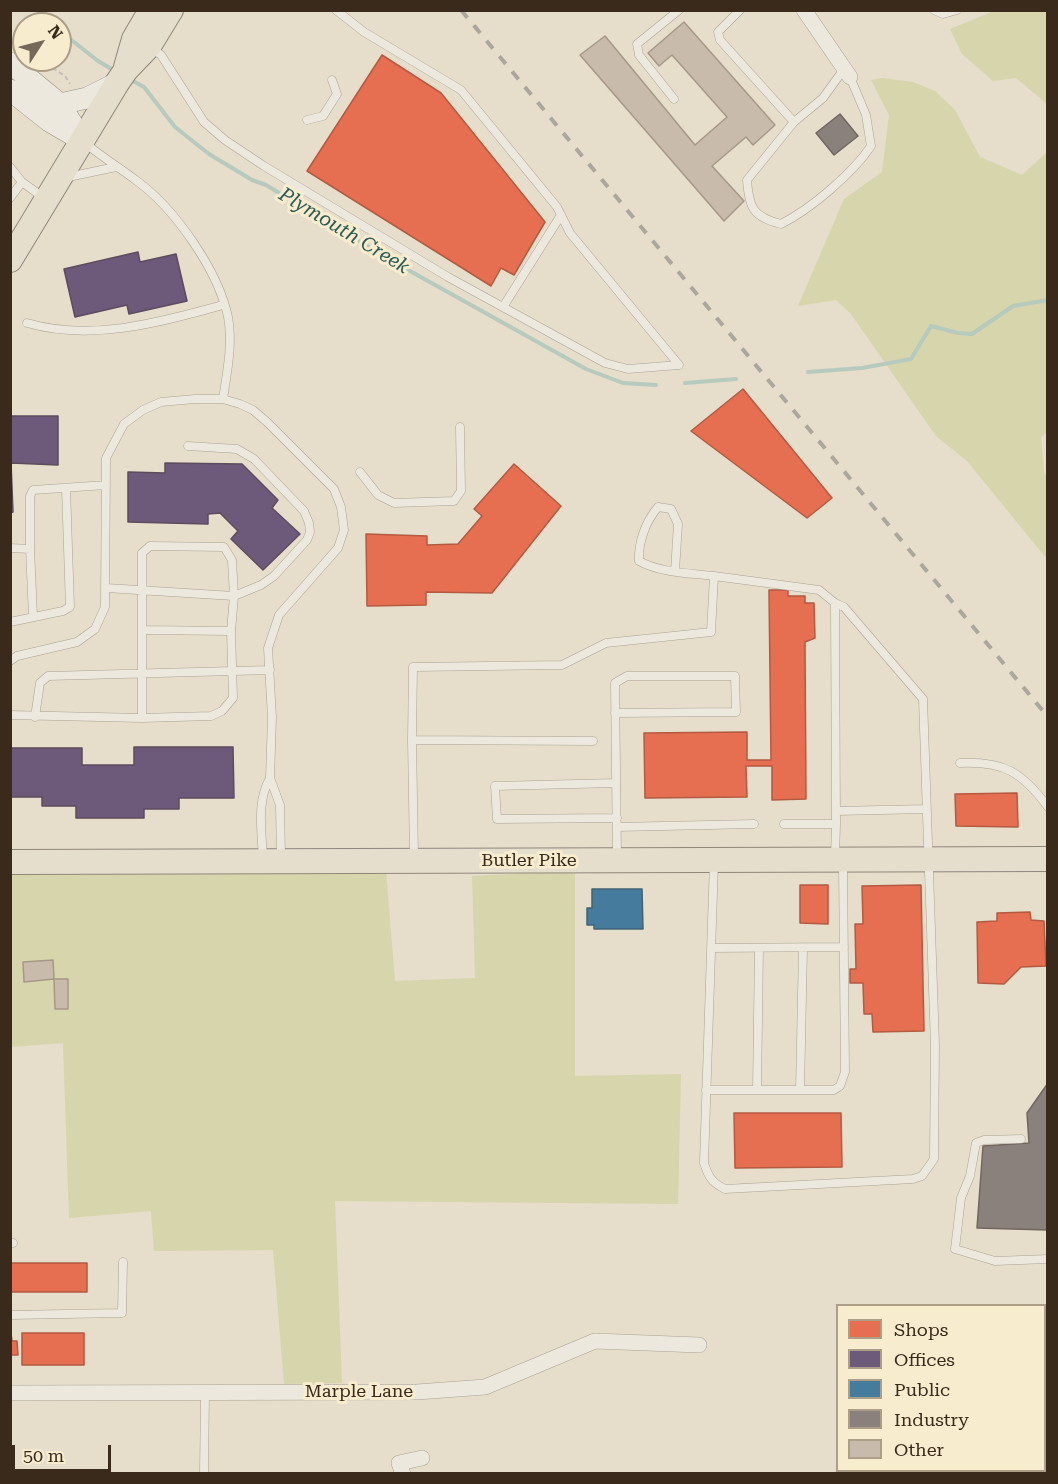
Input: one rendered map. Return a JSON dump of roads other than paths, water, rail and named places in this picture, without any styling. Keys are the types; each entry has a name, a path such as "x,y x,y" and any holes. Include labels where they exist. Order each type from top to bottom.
{"main road":[{"path":"10,63 66,96 87,98 121,76 134,39 151,10"},
{"path":"13,251 121,76 149,46 171,10"},
{"path":"11,90 49,121 82,140"},
{"path":"66,96 82,140"},
{"name":"Butler Pike","path":"10,862 1047,859"}],"street":[{"path":"804,10 847,73"},
{"name":"Marple Lane","path":"10,1393 417,1392 485,1387 595,1341 699,1345"},
{"path":"404,1473 399,1462 422,1458"}],"lane":[{"path":"149,46 161,55 204,122 225,140 264,166 503,307 605,363 628,369 679,365 570,233 561,215 461,90 364,32 336,10"},
{"path":"674,99 639,55 637,44 679,10"},
{"path":"740,10 718,32 720,40 794,122"},
{"path":"934,10 943,14 957,10"},
{"path":"847,73 867,115 871,146 862,160 797,216 781,224 762,219 748,202 747,180 794,122 823,98 847,73"},
{"path":"307,120 323,116 337,94 332,80"},
{"path":"82,140 138,181 176,220 201,254 228,317 230,356 223,399"},
{"path":"10,167 22,182 46,199"},
{"path":"59,179 116,167"},
{"path":"10,198 22,182"},
{"path":"503,307 561,215"},
{"path":"27,323 45,328 120,329 223,305"},
{"path":"10,661 17,656 77,642 95,629 105,607 106,458 124,424 143,410 161,402 223,399 254,410 334,489 341,507 344,530 338,548 279,615 268,648 272,717 270,778 280,805 272,862"},
{"path":"360,472 385,501 394,503 453,501 461,491 460,427"},
{"path":"106,588 142,588 234,596 261,585 273,576 307,540 310,532 309,523 291,495 246,454 224,447 188,446"},
{"path":"33,616 30,496 33,490 105,485"},
{"path":"10,622 63,611 70,607 66,488"},
{"path":"675,571 678,524 671,510 658,507 650,516 642,537 639,561 651,567 675,571 819,590 844,607 923,699 935,1045 934,1159 922,1176 913,1179 725,1189 715,1184 704,1163 714,860"},
{"path":"10,715 142,718 216,715 229,706 233,698 231,631 234,596 231,555 224,547 216,545 147,547 142,553 142,718"},
{"path":"10,548 30,549"},
{"path":"414,861 413,667 562,665 606,643 711,632 714,576"},
{"path":"706,1090 834,1090 844,1080 844,947 836,824 835,603"},
{"path":"142,630 231,631"},
{"path":"34,717 40,683 48,676 270,670"},
{"path":"615,713 736,712 735,676 627,676 615,683 615,713 616,783 616,823 617,861"},
{"path":"412,740 593,741"},
{"path":"960,763 986,762 1023,777 1047,807"},
{"path":"270,778 264,788 261,811 272,862"},
{"path":"616,783 495,786 497,819 754,824"},
{"path":"836,811 926,809"},
{"path":"784,824 836,824"},
{"path":"711,948 844,947"},
{"path":"757,1090 759,948"},
{"path":"800,1090 802,948"},
{"path":"1021,1139 976,1143 970,1176 962,1198 955,1249 996,1261 1047,1259"},
{"path":"10,1315 122,1313 123,1262"},
{"path":"204,1473 205,1392"}],"waterway":[{"name":"Plymouth Creek","path":"72,40 115,71"},
{"name":"Plymouth Creek","path":"129,79 144,87 175,127 209,154 252,180 266,185 392,261 586,369 623,383 656,385"},
{"name":"Plymouth Creek","path":"808,372 862,368 911,359 931,326 972,334 1013,306 1048,300"},
{"name":"Plymouth Creek","path":"685,383 736,379"}],"railway":[{"path":"461,10 1048,717"}]}
